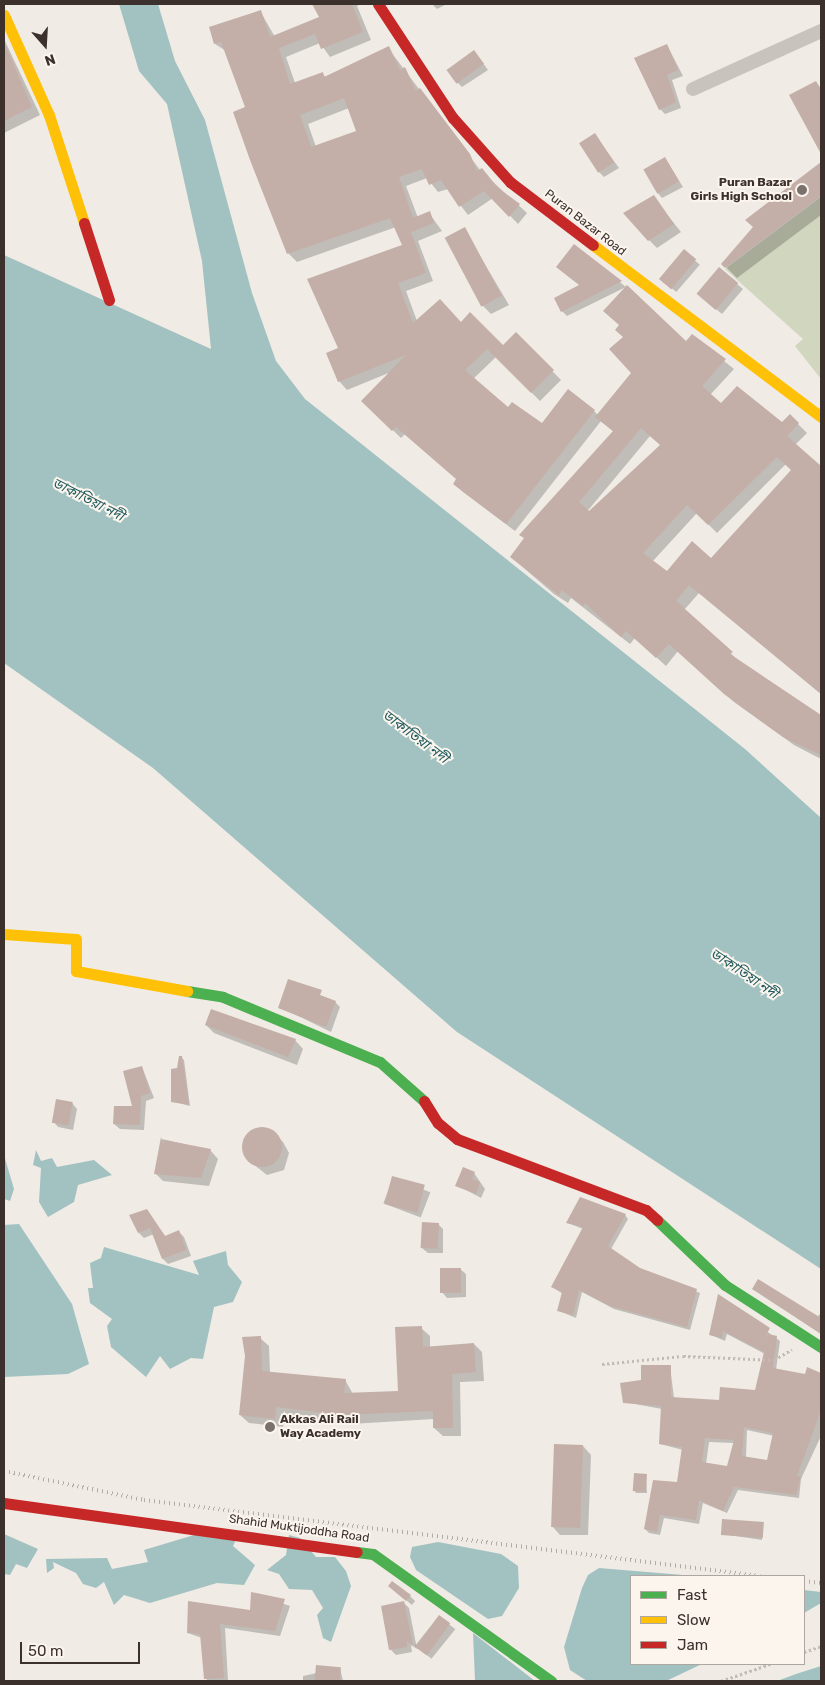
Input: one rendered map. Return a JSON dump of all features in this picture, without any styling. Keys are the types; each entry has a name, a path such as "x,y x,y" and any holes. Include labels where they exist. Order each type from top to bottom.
{"street":[{"name":"Puran Bazar Road","path":"378,4 453,118 510,182 821,418"},
{"path":"4,15 49,115 109,300"},
{"path":"693,89 821,31"},
{"path":"4,934 76,939 76,971 223,997 380,1062 418,1091 438,1123 457,1139 646,1210 725,1285 821,1347"},
{"name":"Shahid Muktijoddha Road","path":"4,1503 373,1554 551,1681"}],"path":[{"path":"602,1364 683,1356 774,1360 808,1339"},
{"path":"805,1652 821,1646"},
{"path":"721,1681 767,1665"}],"green space":[{"path":"821,197 821,379 795,346 803,339 725,269"}],"water":[{"name":"ডাকাতিয়া নদী","path":"119,4 158,4 175,61 205,120 252,293 276,361 305,399 745,749 821,818 821,1269 457,1032 153,768 4,663 4,255 211,349 202,261 167,104 139,71"},
{"path":"36,1150 41,1161 52,1158 57,1167 94,1160 112,1175 78,1185 74,1202 48,1217 39,1202 41,1168 33,1165"},
{"path":"4,1155 14,1189 10,1201 4,1199"},
{"path":"19,1224 72,1304 89,1364 68,1374 4,1377 4,1225"},
{"path":"104,1247 199,1275 193,1261 226,1251 228,1265 242,1282 233,1302 214,1307 203,1359 191,1358 170,1369 160,1356 146,1377 111,1347 107,1326 112,1319 90,1303 88,1288 93,1288 90,1263 101,1258"},
{"path":"214,1529 240,1531 233,1546 255,1565 244,1585 217,1583 150,1603 124,1595 114,1605 104,1582 96,1588 83,1584 76,1573 53,1562 54,1568 47,1573 46,1559 107,1558 112,1569 148,1562 144,1550"},
{"path":"4,1534 38,1549 27,1568 16,1564 10,1575 4,1574"},
{"path":"289,1535 300,1538 316,1557 335,1557 346,1571 351,1586 331,1642 323,1638 317,1615 323,1608 312,1590 289,1589 279,1574 267,1570 286,1555"},
{"path":"438,1542 501,1554 518,1566 519,1588 502,1616 488,1619 416,1570 410,1557 412,1547"},
{"path":"599,1568 683,1575 630,1575 630,1665 700,1665 666,1681 587,1681 570,1670 564,1647 582,1588 588,1575"},
{"path":"805,1590 821,1592 821,1603 805,1612"},
{"path":"473,1633 535,1681 475,1681"},
{"path":"821,1666 821,1681 777,1681 796,1674"}],"building":[{"path":"312,4 352,4 363,32 321,49 315,34 279,48 290,84 323,72 324,77 389,46 400,70 405,67 416,91 420,88 470,154 477,171 482,168 498,188 520,204 509,217 484,191 459,207 441,180 429,185 422,169 399,177 413,218 430,211 434,223 411,232 426,273 398,283 413,323 440,299 461,322 470,312 503,345 516,332 554,370 531,393 487,349 465,370 508,407 512,402 542,423 568,389 595,410 506,524 453,484 456,479 396,427 392,431 361,401 406,355 338,382 326,353 338,348 307,279 402,245 390,218 287,254 250,160 233,112 245,107 221,42 214,44 209,27 261,10 270,37 319,17","holes":["344,98 356,131 311,147 300,115"]},
{"path":"4,42 32,107 4,121"},
{"path":"667,44 678,70 667,75 676,102 659,110 634,58"},
{"path":"474,50 484,64 456,84 446,70"},
{"path":"816,81 821,91 821,154 789,95"},
{"path":"595,133 614,162 598,173 579,143"},
{"path":"665,157 679,181 657,194 643,170"},
{"path":"821,162 821,196 725,268 721,264 753,227 745,220"},
{"path":"654,195 674,224 648,241 623,213"},
{"path":"465,227 502,296 481,307 445,238"},
{"path":"574,244 622,281 561,312 554,298 579,285 556,267"},
{"path":"684,249 696,259 671,289 659,279"},
{"path":"719,267 738,283 716,310 697,294"},
{"path":"627,285 686,341 692,334 726,359 702,386 721,403 737,386 782,422 790,414 799,423 787,436 821,466 821,694 689,585 676,601 733,652 730,654 821,715 821,755 783,737 724,694 669,644 656,658 626,631 621,637 585,603 583,606 562,590 559,595 510,557 524,538 519,535 613,431 595,417 631,373 609,349 623,337 615,330 619,325 603,311","holes":["641,428 660,445 589,511 579,502","777,457 791,470 711,558 692,541 667,571 643,553 687,505 708,525"]},
{"path":"288,979 322,990 320,995 336,1001 326,1027 278,1008"},
{"path":"211,1009 296,1039 288,1057 205,1025"},
{"path":"179,1056 182,1056 189,1105 171,1102 171,1069 177,1068"},
{"path":"142,1066 150,1093 141,1096 140,1125 113,1124 114,1106 132,1106 123,1071"},
{"path":"56,1099 73,1102 69,1126 52,1123"},
{"path":"262,1127 276,1133 282,1147 276,1161 262,1167 248,1161 242,1147 248,1133"},
{"path":"161,1137 163,1144 164,1140 211,1149 201,1178 154,1174"},
{"path":"463,1167 475,1172 472,1179 480,1182 476,1194 455,1186"},
{"path":"392,1176 425,1185 417,1213 384,1204"},
{"path":"580,1197 626,1214 608,1246 640,1268 697,1289 687,1327 610,1306 579,1290 573,1315 557,1311 562,1292 551,1287 583,1227 566,1223"},
{"path":"147,1209 165,1236 179,1230 186,1250 162,1259 150,1228 138,1233 129,1215"},
{"path":"422,1222 439,1223 438,1249 421,1248"},
{"path":"440,1268 461,1268 461,1293 440,1293"},
{"path":"758,1279 821,1318 821,1334 752,1289"},
{"path":"718,1294 770,1328 764,1339 768,1334 777,1336 773,1368 805,1374 807,1367 821,1373 821,1410 797,1476 801,1477 796,1495 734,1487 723,1511 699,1500 696,1520 660,1515 657,1532 644,1529 653,1480 677,1482 682,1447 659,1444 661,1406 623,1403 620,1383 641,1380 641,1365 671,1365 671,1397 719,1400 720,1387 755,1390 764,1352 723,1331 722,1338 709,1335","holes":["744,1427 773,1433 767,1460 742,1456","705,1438 734,1440 727,1466 702,1462"]},
{"path":"422,1326 423,1347 474,1343 476,1372 452,1374 453,1428 433,1428 433,1411 341,1415 276,1407 275,1419 239,1415 245,1356 242,1337 261,1336 262,1371 346,1379 344,1393 398,1391 395,1327"},
{"path":"554,1444 583,1445 580,1528 551,1527"},
{"path":"634,1473 647,1474 646,1492 633,1491"},
{"path":"722,1519 764,1522 763,1538 721,1535"},
{"path":"392,1581 411,1595 406,1601 388,1586"},
{"path":"251,1592 285,1599 275,1631 220,1624 224,1678 204,1679 200,1634 187,1633 188,1601 250,1610"},
{"path":"404,1601 413,1646 407,1641 407,1647 389,1650 381,1606"},
{"path":"439,1615 450,1623 427,1656 415,1647"},
{"path":"316,1665 341,1667 340,1681 315,1681"}],"railway":[{"path":"4,1471 144,1500 752,1575"},
{"path":"805,1581 821,1583"}],"traffic: fast":[{"path":"187,991 223,997 380,1062 424,1101"},
{"path":"657,1220 725,1285 821,1347"},
{"path":"357,1552 373,1554 551,1681"}],"traffic: slow":[{"path":"4,15 49,115 84,223"},
{"path":"593,245 821,417"},
{"path":"4,934 76,939 76,971 187,991"}],"traffic: jam":[{"path":"378,4 453,118 510,182 593,245"},
{"path":"84,223 109,300"},
{"path":"424,1101 438,1123 457,1139 646,1210 657,1220"},
{"path":"4,1503 357,1552"}],"place":[{"name":"Puran Bazar Girls High School","path":"802,190"},
{"name":"Akkas Ali Rail Way Academy","path":"270,1427"}]}
